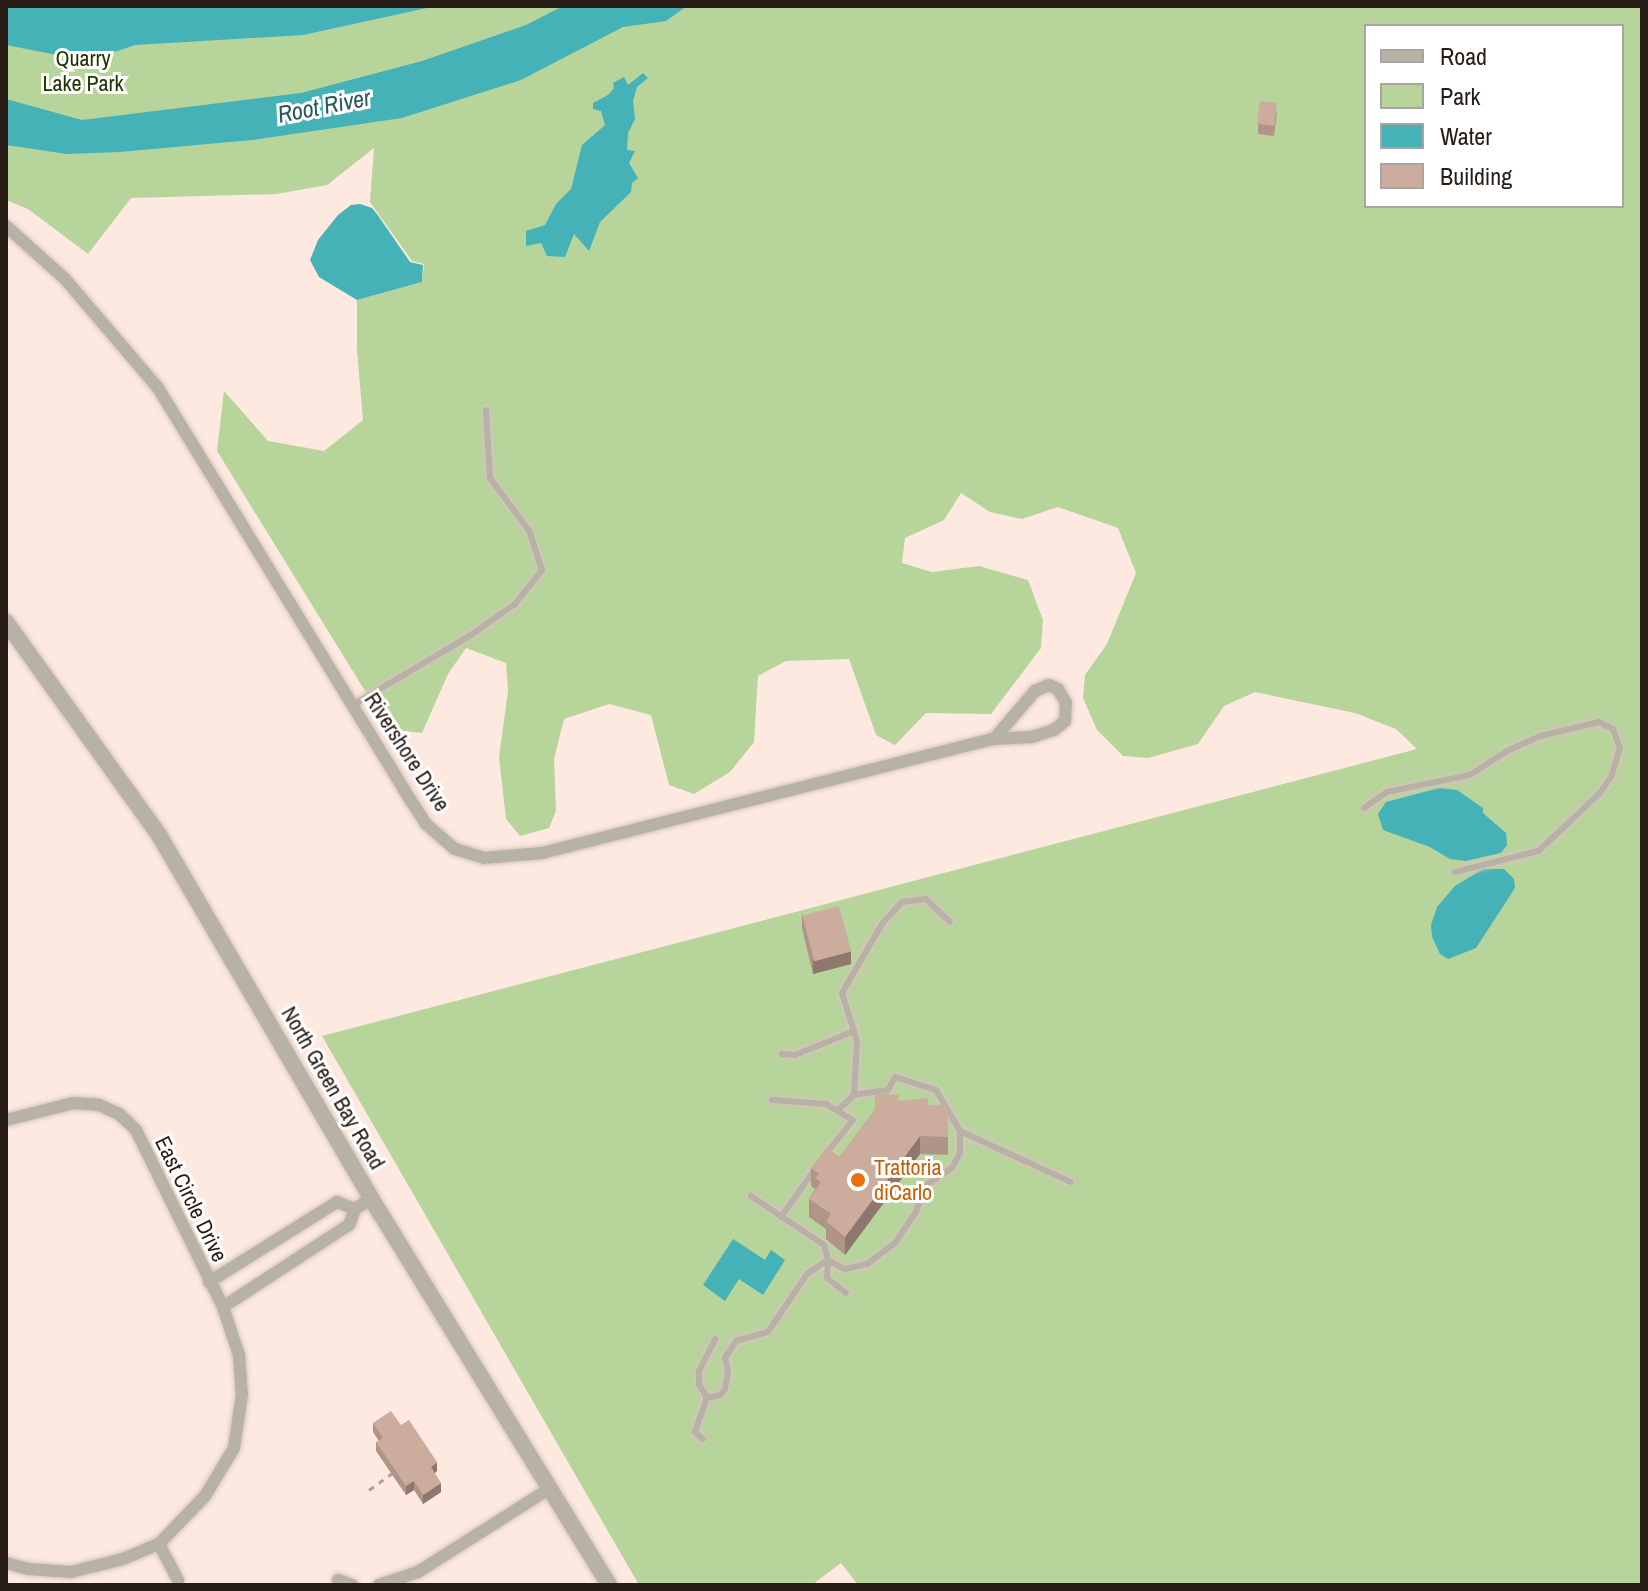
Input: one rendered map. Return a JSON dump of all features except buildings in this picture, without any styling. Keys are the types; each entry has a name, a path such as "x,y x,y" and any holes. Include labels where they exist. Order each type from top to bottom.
{"street":[{"name":"Rivershore Drive","path":"6,226 65,279 158,388 426,824 455,849 484,858 542,853 994,739 1032,737 1054,730 1065,721 1066,703 1058,689 1049,685 1035,691 994,739"},
{"name":"North Green Bay Road","path":"6,622 159,835 372,1198 609,1585"},
{"name":"East Circle Drive","path":"6,1120 73,1103 99,1105 119,1114 136,1130 223,1307 239,1355 241,1381 234,1448 205,1496 159,1544"},
{"path":"223,1307 349,1225 355,1209 372,1198"},
{"path":"209,1282 337,1202 355,1209"},
{"path":"379,1585 418,1572 549,1489"},
{"path":"6,1563 29,1569 71,1572 123,1559 159,1544 178,1580"},
{"path":"338,1580 352,1585"}],"lane":[{"path":"353,705 471,635 515,604 542,570 530,532 490,478 486,410"},
{"path":"1364,808 1387,792 1470,775 1507,751 1540,736 1599,722 1613,729 1620,748 1611,777 1600,793 1548,842 1538,851 1455,872"},
{"path":"854,1095 858,1054 842,993 893,910 902,902 926,899 950,922"},
{"path":"782,1054 795,1055 854,1031"},
{"path":"828,1260 844,1269 856,1268 881,1256 895,1243 916,1212 925,1186 952,1168 960,1153 960,1131 936,1090 925,1085 895,1077 888,1090 854,1095 838,1110"},
{"path":"772,1100 805,1101 838,1110 853,1120 781,1217"},
{"path":"960,1131 1071,1182"},
{"path":"751,1196 824,1245 828,1260 827,1278 846,1293"},
{"path":"707,1398 720,1395 725,1389 728,1372 725,1358 736,1341 768,1332 807,1274 828,1260"},
{"path":"707,1398 699,1384 699,1371 715,1339"},
{"path":"703,1439 695,1428 707,1398"}],"path":[{"path":"369,1490 392,1473"}],"green space":[{"name":"Quarry Lake Park","path":"6,6 1642,6 1642,1585 858,1585 841,1563 812,1585 639,1585 322,1036 1417,749 1396,729 1355,713 1255,692 1224,706 1198,744 1148,758 1123,756 1097,730 1083,698 1085,675 1107,644 1136,573 1118,528 1058,507 1022,519 990,512 961,493 944,520 905,538 902,563 932,572 979,566 1028,580 1043,620 1041,648 991,714 926,713 895,745 876,735 849,659 786,661 758,676 754,742 730,772 694,794 669,785 651,715 609,704 564,719 554,759 556,811 549,828 520,836 506,819 499,757 508,691 506,663 466,648 448,674 422,733 398,730 370,699 217,451 224,391 268,441 324,451 363,420 357,350 357,300 422,282 424,264 412,261 370,202 374,148 327,185 277,194 131,198 88,254 28,209 6,200"}],"water":[{"path":"6,6 436,6 303,35 135,45 88,61 6,45"},
{"name":"Root River","path":"563,6 687,6 666,21 623,27 521,80 402,118 252,140 120,152 67,154 6,145 6,99 82,120 301,93 422,61 526,25"},
{"path":"643,73 648,78 637,87 633,101 635,119 628,133 627,150 635,151 629,163 638,178 632,183 631,192 600,222 589,251 574,234 565,257 547,256 541,243 526,246 526,231 545,225 556,204 571,189 582,145 605,125 601,111 593,109 593,103 608,95 614,88 613,83 624,77 628,85"},
{"path":"351,205 372,208 410,262 423,265 422,282 357,300 319,277 310,260 318,240 338,215"},
{"path":"1439,788 1457,790 1483,808 1483,813 1506,833 1507,845 1501,853 1466,861 1450,859 1430,847 1383,830 1378,814 1386,802"},
{"path":"1483,869 1504,869 1514,879 1515,888 1476,948 1448,959 1440,954 1432,937 1431,925 1437,907 1455,886"},
{"path":"733,1239 765,1260 771,1250 785,1260 763,1295 739,1279 725,1301 703,1285"}],"place":[{"name":"Trattoria diCarlo","path":"858,1180"}]}
